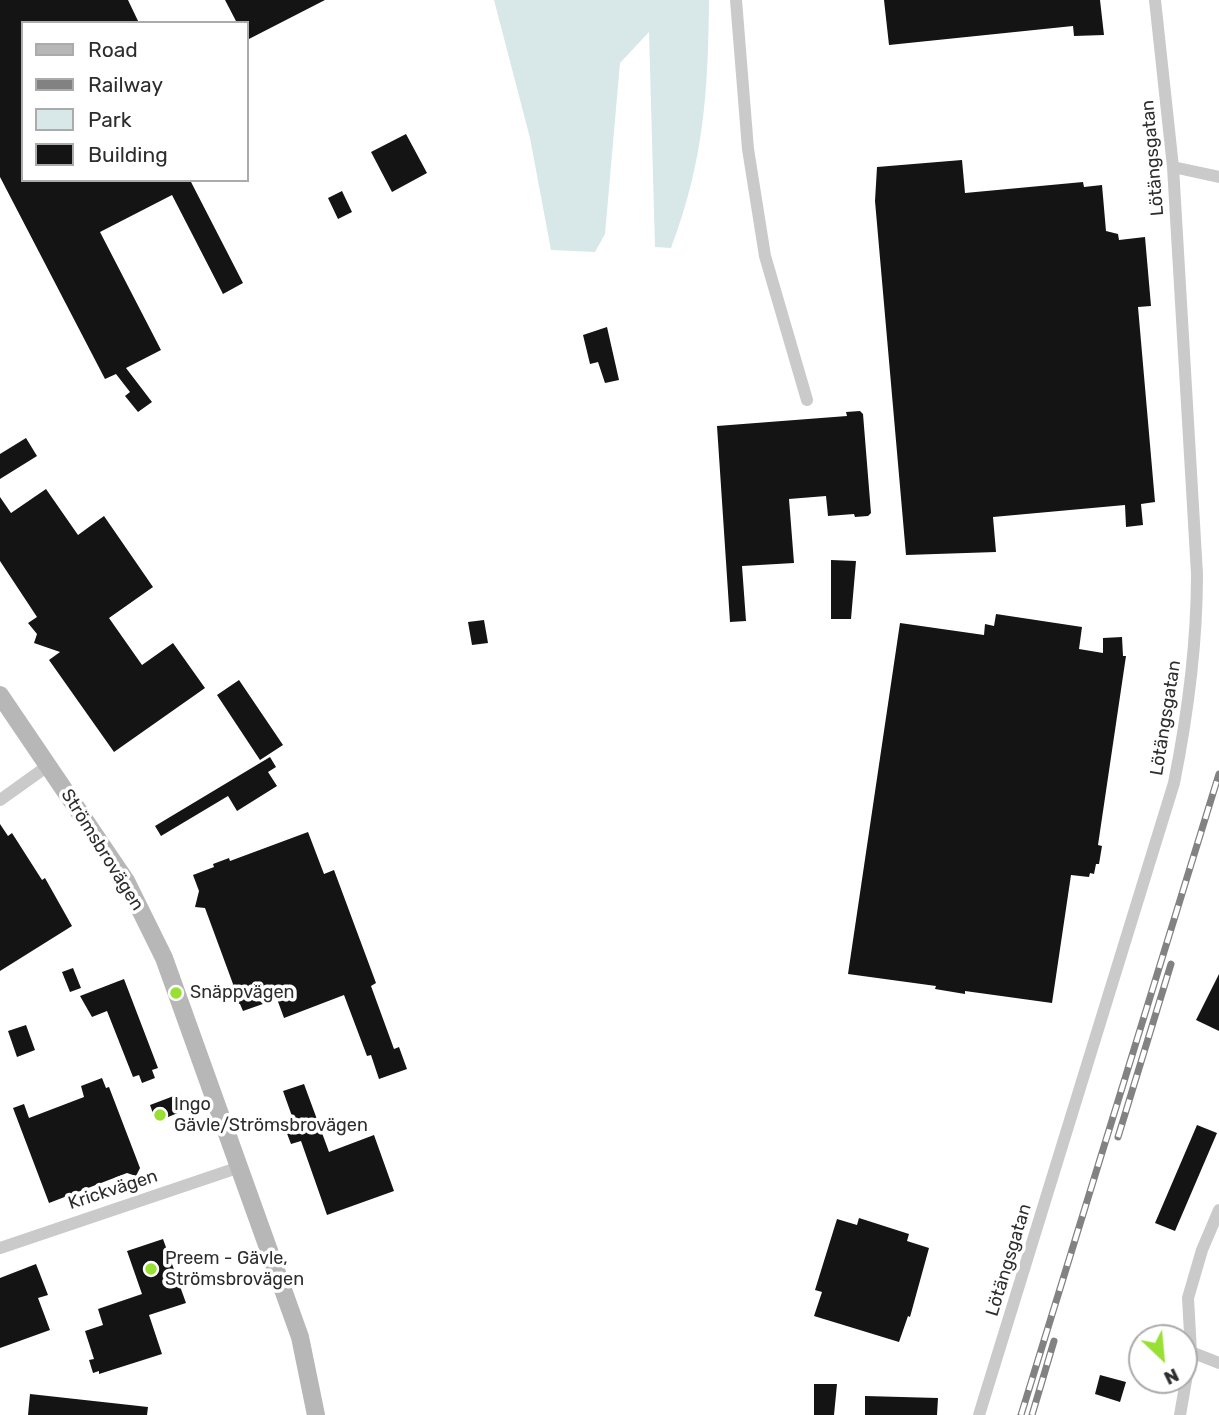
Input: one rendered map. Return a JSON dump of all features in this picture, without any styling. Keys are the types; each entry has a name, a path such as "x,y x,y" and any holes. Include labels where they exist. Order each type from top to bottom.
{"main road":[{"name":"Strömsbrovägen","path":"0,695 126,881 164,958 300,1338 316,1415"}],"street":[{"path":"736,0 748,149 765,256 807,400"},
{"name":"Lötängsgatan","path":"979,1415 1174,783 1189,706 1197,631 1197,574 1173,167 1155,0"},
{"path":"1173,167 1219,177"},
{"path":"0,800 49,765"},
{"name":"Krickvägen","path":"0,1248 237,1168"},
{"path":"1189,1324 1188,1298 1202,1250 1219,1210"},
{"path":"1198,1355 1219,1363"},
{"path":"1180,1415 1184,1394"}],"green space":[{"path":"494,0 709,0 702,126 691,185 671,248 655,247 649,32 620,63 605,234 595,252 551,250 530,138"}],"building":[{"path":"0,0 128,0 138,21 21,21 21,182 191,182 243,283 223,294 172,195 100,232 161,350 126,368 152,402 138,412 125,396 130,392 116,374 105,379 0,177"},
{"path":"225,0 325,0 248,39 248,21 236,21"},
{"path":"884,0 1100,0 1104,35 1074,36 1073,26 889,45"},
{"path":"406,134 427,173 392,192 371,152"},
{"path":"962,160 965,193 1083,182 1084,187 1102,185 1106,231 1118,234 1119,240 1145,237 1151,306 1138,307 1155,502 1141,504 1143,525 1126,527 1125,505 993,517 996,552 906,555 875,201 877,167"},
{"path":"342,191 352,212 338,219 328,198"},
{"path":"607,327 619,380 605,383 598,362 590,364 583,335"},
{"path":"860,411 863,414 871,513 868,516 855,517 854,514 828,516 826,496 789,499 794,563 742,566 746,621 730,622 717,426 847,416 846,412"},
{"path":"26,438 37,456 0,479 0,454"},
{"path":"46,489 78,535 104,516 153,587 109,618 142,665 173,643 205,688 114,752 49,660 60,652 34,643 37,634 28,623 37,617 0,561 0,497 11,513"},
{"path":"831,560 856,561 851,619 831,619"},
{"path":"996,614 1082,627 1079,649 1103,653 1103,638 1122,637 1123,656 1126,656 1098,845 1102,846 1099,864 1096,864 1094,874 1090,873 1089,877 1071,875 1052,1003 965,991 965,994 935,989 936,986 848,974 900,623 984,635 985,624 994,626"},
{"path":"484,620 488,643 472,645 468,622"},
{"path":"239,680 283,745 260,760 217,695"},
{"path":"270,757 276,767 268,772 277,786 237,811 228,796 161,836 155,826"},
{"path":"0,824 8,836 12,833 42,880 45,878 72,926 0,971"},
{"path":"308,832 324,874 334,870 376,983 371,986 394,1049 399,1047 407,1069 379,1079 371,1055 367,1056 344,995 284,1018 277,999 243,1011 240,1004 230,1001 233,984 205,908 195,907 199,891 193,875 229,858 230,861"},
{"path":"73,968 81,988 70,992 62,972"},
{"path":"1219,974 1219,1031 1196,1020"},
{"path":"124,979 158,1068 152,1070 155,1078 142,1083 139,1075 133,1077 107,1011 92,1017 80,996"},
{"path":"26,1025 35,1050 17,1057 8,1031"},
{"path":"102,1078 106,1088 109,1087 140,1168 136,1176 127,1173 49,1203 13,1108 24,1104 29,1118 84,1097 81,1086"},
{"path":"304,1084 329,1152 374,1135 394,1191 327,1215 301,1141 291,1144 283,1123 293,1119 283,1091"},
{"path":"179,1094 185,1110 156,1122 150,1105"},
{"path":"1197,1125 1217,1133 1175,1231 1155,1223"},
{"path":"859,1218 909,1234 907,1241 929,1248 910,1317 908,1316 899,1342 814,1316 822,1292 815,1290 837,1219 857,1225"},
{"path":"163,1239 186,1303 149,1315 162,1354 99,1374 99,1371 93,1373 89,1360 94,1359 85,1331 103,1325 98,1309 142,1294 127,1251"},
{"path":"36,1264 48,1295 38,1298 50,1330 0,1348 0,1278"},
{"path":"1100,1375 1126,1382 1120,1402 1095,1394"},
{"path":"814,1384 837,1384 834,1415 814,1415"},
{"path":"30,1394 148,1407 147,1415 28,1415"},
{"path":"865,1396 938,1398 937,1415 865,1415"}],"railway":[{"path":"1021,1415 1219,774"},
{"path":"1118,1137 1171,964"},
{"path":"1032,1415 1054,1341"}],"place":[{"name":"Snäppvägen","path":"176,993"},
{"name":"Ingo Gävle/Strömsbrovägen","path":"160,1115"},
{"name":"Preem - Gävle, Strömsbrovägen","path":"151,1269"}]}
